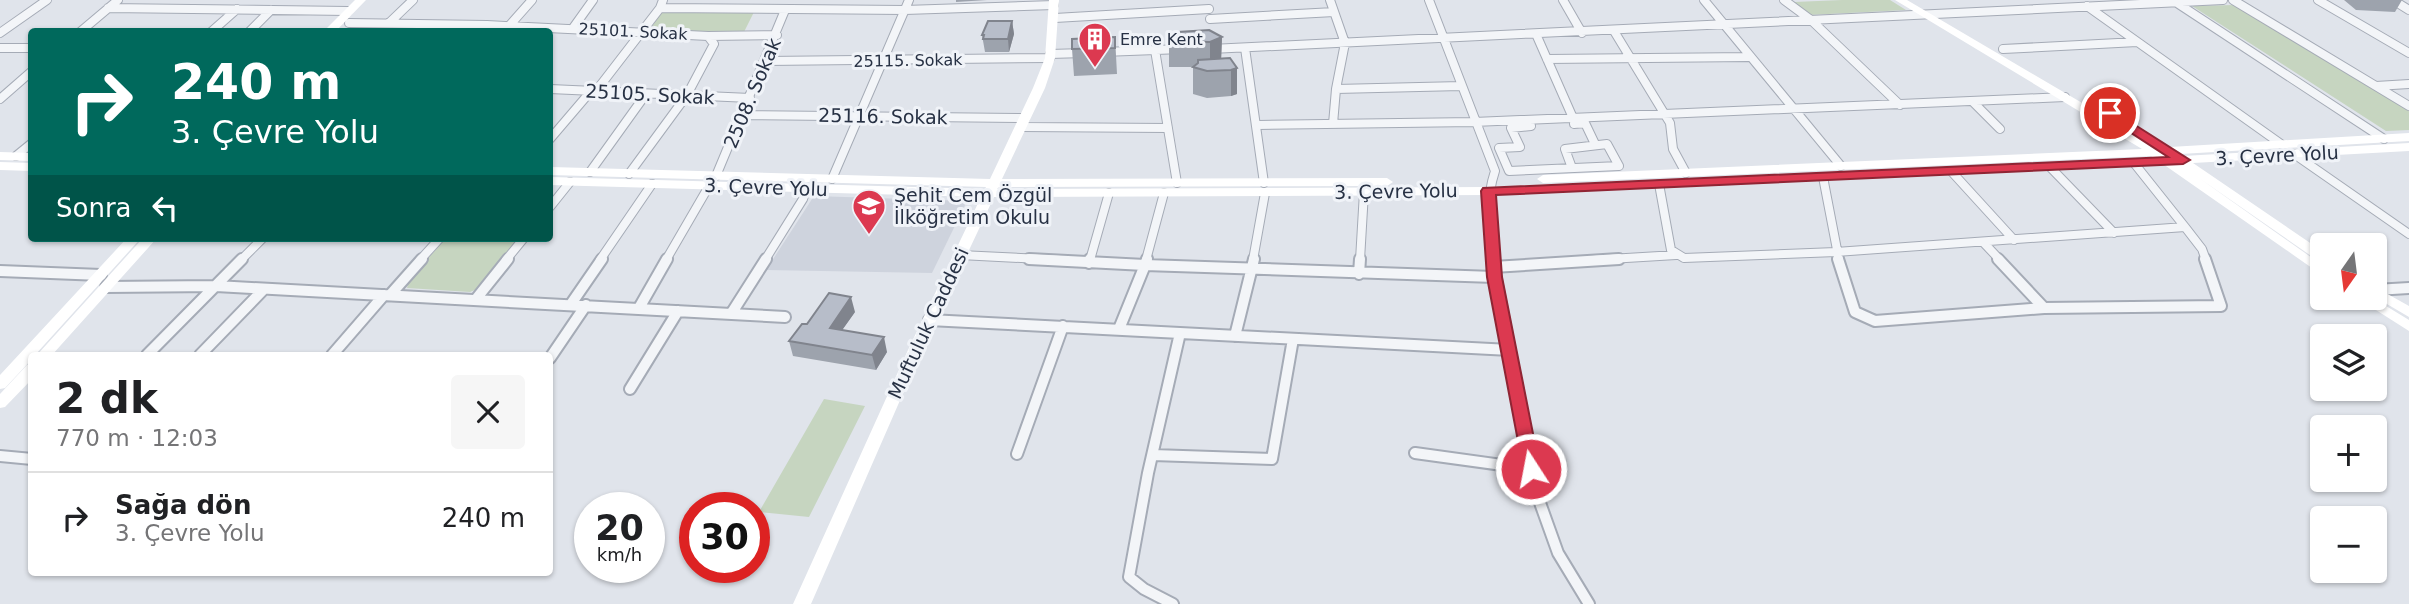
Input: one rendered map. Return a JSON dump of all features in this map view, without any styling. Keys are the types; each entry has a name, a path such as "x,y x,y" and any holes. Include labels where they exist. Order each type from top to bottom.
{"main road":[{"path":"342,28 360,0"},
{"path":"334,28 372,0"},
{"path":"1900,0 2153,152"},
{"path":"1915,0 2003,49 2168,156 2310,262"},
{"name":"Muftuluk Caddesi","path":"802,604 929,320 1023,122 1050,56 1054,8"},
{"name":"3. Çevre Yolu","path":"553,181 652,184 832,179 1110,193 1265,188 1659,184 2134,163 2168,156 2281,144 2409,137"},
{"name":"3. Çevre Yolu","path":"553,171 629,174 806,189 1177,183 1364,192 1686,173 2153,152 2183,160 2406,150"},
{"path":"0,156 28,157"},
{"path":"2183,160 2310,249"},
{"path":"0,166 28,167"},
{"path":"46,352 104,281 131,242"},
{"path":"32,352 146,242"},
{"path":"2387,298 2409,312"},
{"path":"2383,310 2409,326"},
{"path":"0,384 28,356"},
{"path":"0,403 28,373"}],"street":[{"path":"0,33 47,0"},
{"path":"85,28 118,0"},
{"path":"389,23 413,0"},
{"path":"509,26 532,0"},
{"path":"573,28 593,0"},
{"name":"2508. Sokak","path":"775,10 780,0"},
{"path":"832,179 909,0"},
{"path":"1208,0 1210,29"},
{"path":"1330,0 1345,43 1336,89 1333,124"},
{"path":"1429,0 1495,171 1489,186 1494,272 1531,469 1545,522 1565,572 1589,604"},
{"path":"1563,0 1582,33"},
{"path":"1704,0 1840,166"},
{"path":"1784,0 1811,20 1900,105"},
{"path":"1993,0 2006,9"},
{"path":"1200,49 1582,33 2006,9 2223,0"},
{"path":"2233,0 2409,106"},
{"path":"2318,0 2409,53"},
{"path":"2393,0 2409,9"},
{"path":"2174,1 2384,139"},
{"path":"553,136 593,91 662,4 775,10 1209,9"},
{"path":"2087,6 2281,144"},
{"name":"25101. Sokak","path":"108,8 271,10 389,23 484,28 573,28 709,36 714,44 687,95 629,174"},
{"path":"216,28 237,9"},
{"path":"253,28 271,10"},
{"name":"2508. Sokak","path":"639,308 713,181 777,35 785,10"},
{"path":"1210,19 1334,12"},
{"path":"1614,31 1666,115 1672,128 1673,149 1686,173"},
{"path":"1536,34 1573,118"},
{"path":"709,36 777,35"},
{"path":"1211,39 1212,49"},
{"path":"2003,49 2137,42"},
{"path":"0,53 4,48 28,48"},
{"path":"1235,336 1236,323 1252,269 1265,188 1245,48"},
{"name":"25115. Sokak","path":"766,61 882,61 1189,49"},
{"path":"1155,50 1177,183"},
{"path":"1547,59 1749,57"},
{"path":"0,99 28,76"},
{"path":"2375,86 2409,84"},
{"path":"1336,89 1461,86"},
{"name":"25105. Sokak","path":"553,91 750,98"},
{"path":"590,172 646,94"},
{"path":"1572,168 1565,149 1595,144 1607,144 1619,166 1509,171 1499,148 1520,147 1511,128 1573,118 2065,97"},
{"path":"1973,102 2000,129"},
{"name":"25116. Sokak","path":"742,115 858,115 1168,128"},
{"path":"1258,125 1586,123 1595,144"},
{"path":"16,156 28,147"},
{"path":"2294,154 2409,234"},
{"path":"1823,177 1836,252 1855,312 1868,319 1875,321 2044,308 2221,306 2202,249 2134,163"},
{"path":"2050,167 2114,233"},
{"path":"1951,172 2014,240"},
{"path":"553,203 570,182"},
{"path":"571,304 652,184"},
{"path":"1659,184 1671,250 1675,255"},
{"path":"731,314 803,199 806,189"},
{"path":"1359,274 1364,192"},
{"path":"1089,263 1110,193"},
{"path":"1119,329 1145,265 1164,193"},
{"path":"960,255 1359,274 1494,272 1675,255 1684,258 1836,252 2185,227"},
{"path":"150,352 259,242"},
{"path":"335,352 436,242"},
{"path":"476,299 521,242"},
{"path":"1983,242 2044,308"},
{"path":"0,271 104,281 586,304 785,317"},
{"path":"2387,290 2409,288"},
{"path":"203,352 264,289"},
{"path":"553,354 586,304"},
{"path":"629,388 678,311"},
{"path":"929,320 1510,350"},
{"path":"1017,454 1063,326"},
{"path":"1173,604 1144,589 1129,577 1180,333"},
{"path":"1153,455 1272,459 1293,339"},
{"path":"1415,453 1531,469"},
{"path":"0,456 28,459"}],"shaded area":[{"name":"Şehit Cem Özgül İlköğretim Okulu","path":"814,196 967,201 932,273 766,270"}],"green space":[{"path":"1890,0 1906,10 1809,15 1794,2"},
{"path":"2234,5 2409,111 2409,130 2386,131 2192,6"},
{"path":"663,9 754,12 744,32 650,30"},
{"path":"442,242 517,242 480,288 470,292 407,288 409,280"},
{"path":"824,399 865,406 809,517 770,513 770,493"}],"building":[{"path":"988,21 1012,21 1008,39 983,39"},
{"path":"1209,30 1222,37 1210,42 1169,41 1178,35 1178,32"},
{"path":"1115,37 1115,48 1072,49 1072,39"},
{"path":"1230,58 1237,68 1207,71 1193,67 1198,60"},
{"path":"829,293 851,297 830,328 884,337 872,355 789,341 802,324 807,324"}],"place":[{"name":"Emre Kent","path":"1095,69"},
{"name":"Şehit Cem Özgül İlköğretim Okulu","path":"869,236"}],"route":[{"path":"1531,469 1494,277 1487,200 1489,191 2183,160 2110,113"}]}
